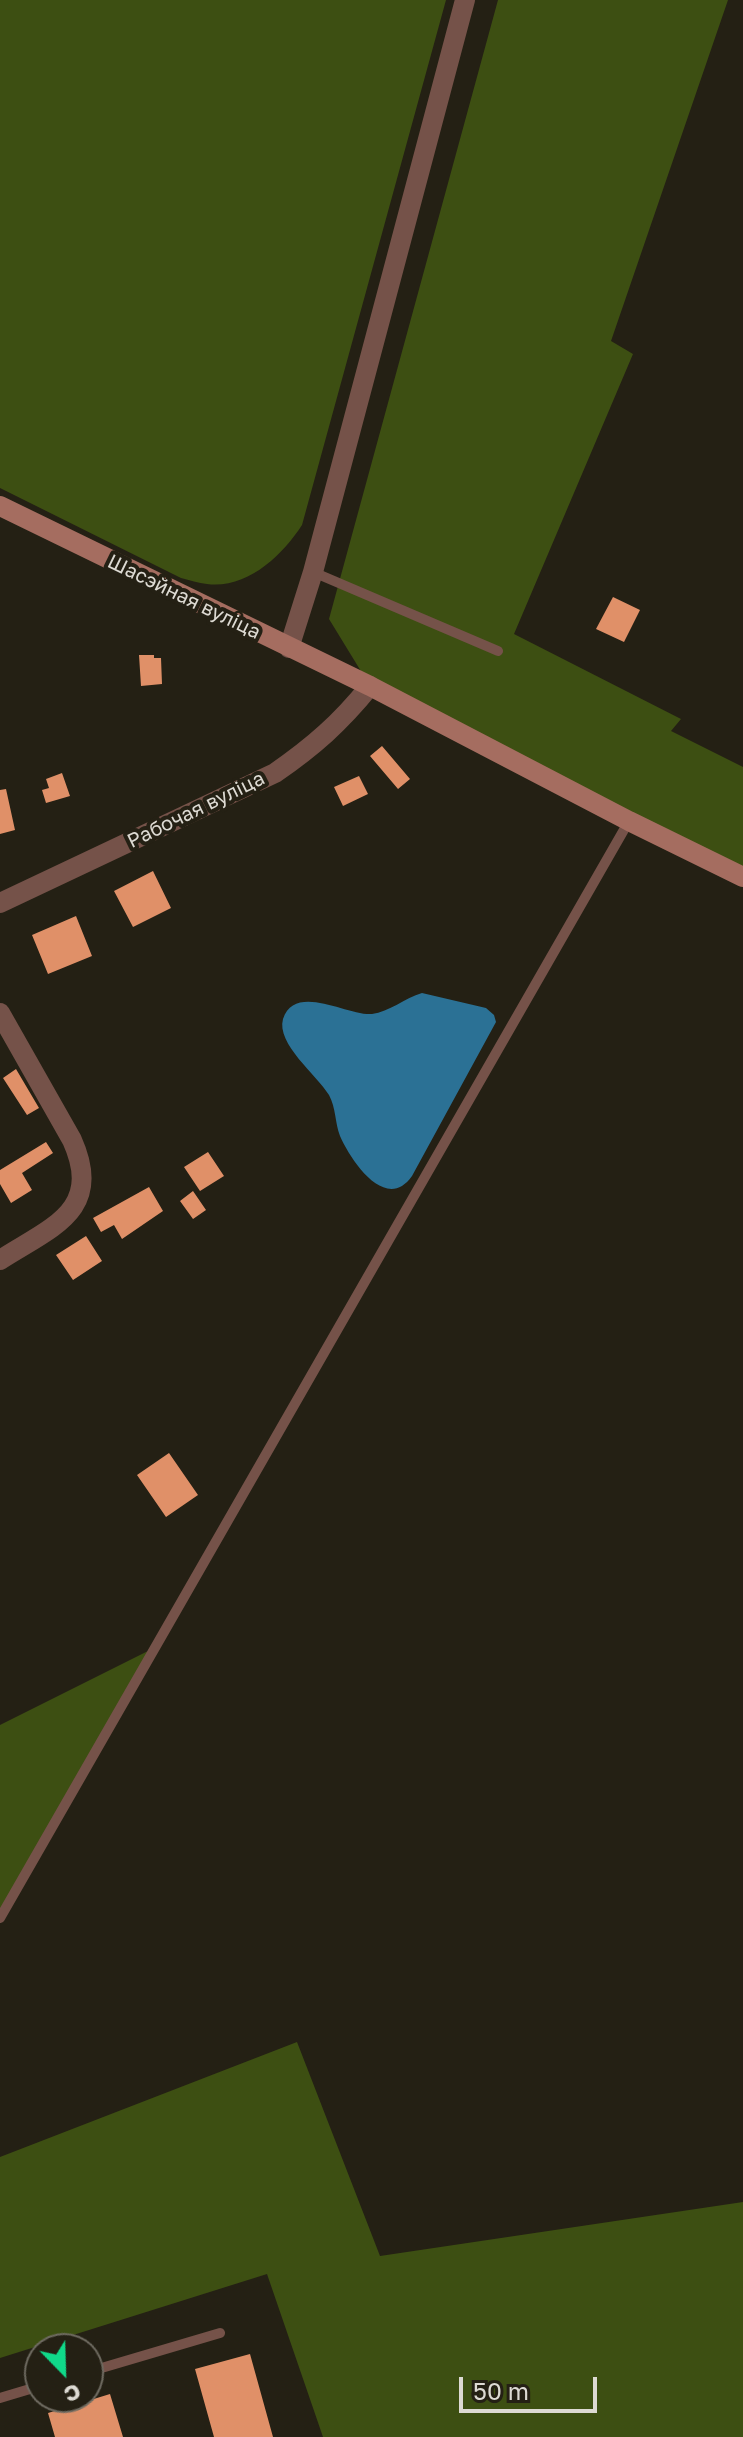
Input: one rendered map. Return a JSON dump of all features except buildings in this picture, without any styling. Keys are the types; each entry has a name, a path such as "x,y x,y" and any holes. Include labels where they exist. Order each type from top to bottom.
{"main road":[{"name":"Шасэйная вуліца","path":"0,506 370,686 743,877"}],"street":[{"path":"289,648 313,572 465,0"},
{"name":"Рабочая вуліца","path":"0,903 275,773 333,729 370,686"},
{"path":"0,1013 72,1140 84,1177 81,1195 70,1212 0,1260"}],"lane":[{"path":"313,572 498,651"},
{"path":"0,1918 629,821"},
{"path":"104,2367 220,2333"},
{"path":"0,2398 24,2391"}],"green space":[{"path":"0,0 446,0 302,525 274,559 249,576 222,584 204,584 181,578 0,488"},
{"path":"498,0 728,0 611,341 633,354 514,634 681,719 671,731 743,767 743,877 370,686 329,619"},
{"path":"156,1647 0,1918 0,1725"},
{"path":"297,2042 380,2256 743,2202 743,2437 323,2437 267,2274 79,2333 24,2333 24,2350 0,2358 0,2157"}],"water":[{"path":"422,993 486,1008 494,1015 496,1022 412,1176 402,1186 391,1189 370,1179 352,1158 340,1136 329,1095 291,1049 282,1029 283,1019 289,1008 299,1003 323,1003 372,1014"}]}
